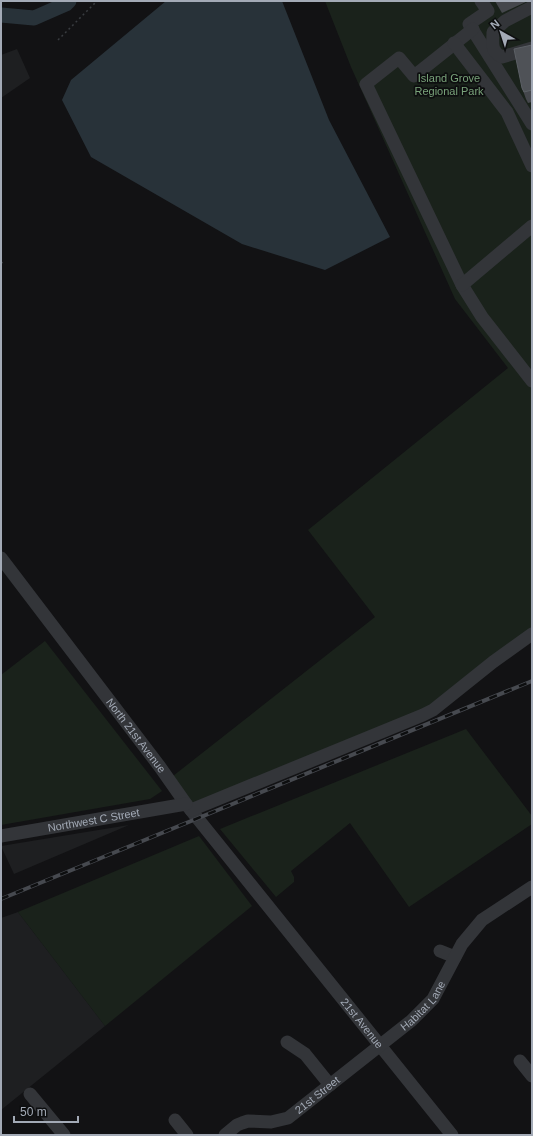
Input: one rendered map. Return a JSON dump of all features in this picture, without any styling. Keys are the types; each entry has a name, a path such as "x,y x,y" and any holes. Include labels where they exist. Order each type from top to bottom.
{"street":[{"path":"481,1 488,11 454,44 414,76 399,58 366,84 462,285 472,301 532,381"},
{"path":"489,48 493,32 505,21 532,7"},
{"path":"471,27 489,48 529,110 532,124"},
{"path":"454,44 507,112 532,166"},
{"path":"489,48 502,57 532,48"},
{"path":"462,285 532,226"},
{"name":"North 21st Avenue","path":"1,558 160,767 188,807 272,911"},
{"name":"Northwest C Street","path":"1,836 188,807 433,710 493,662 532,634"},
{"name":"Habitat Lane","path":"380,1045 411,1021 433,999 462,944 482,920 532,887"},
{"name":"21st Avenue","path":"272,911 452,1135"},
{"path":"440,951 455,957"},
{"path":"287,1042 305,1054 330,1085"},
{"name":"21st Street","path":"225,1135 237,1125 248,1121 271,1122 288,1118 380,1045"},
{"path":"520,1061 532,1076"},
{"path":"30,1094 61,1134"},
{"path":"175,1120 187,1135"}],"path":[{"path":"58,40 97,1"}],"shaded area":[{"path":"166,1 282,1 329,120 390,237 325,270 242,244 91,157 62,100 71,80"},
{"path":"17,49 30,78 1,98 1,55"},
{"path":"129,825 14,874 1,846"},
{"path":"18,912 105,1026 1,1110 1,918"}],"green space":[{"name":"Island Grove Regional Park","path":"325,1 532,1 532,628 429,707 194,805 173,776 375,617 308,530 508,368 455,299 351,67"},
{"path":"45,641 162,791 150,799 1,825 1,675"},
{"path":"466,729 532,816 532,824 409,907 350,823 291,871 294,877 294,882 276,897 220,829"},
{"path":"199,836 252,906 105,1026 18,912"}],"building":[{"path":"532,45 532,90 524,92 514,49"}],"waterway":[{"path":"1,15 34,18 66,4 69,1"}],"railway":[{"path":"1,899 532,681"}]}
